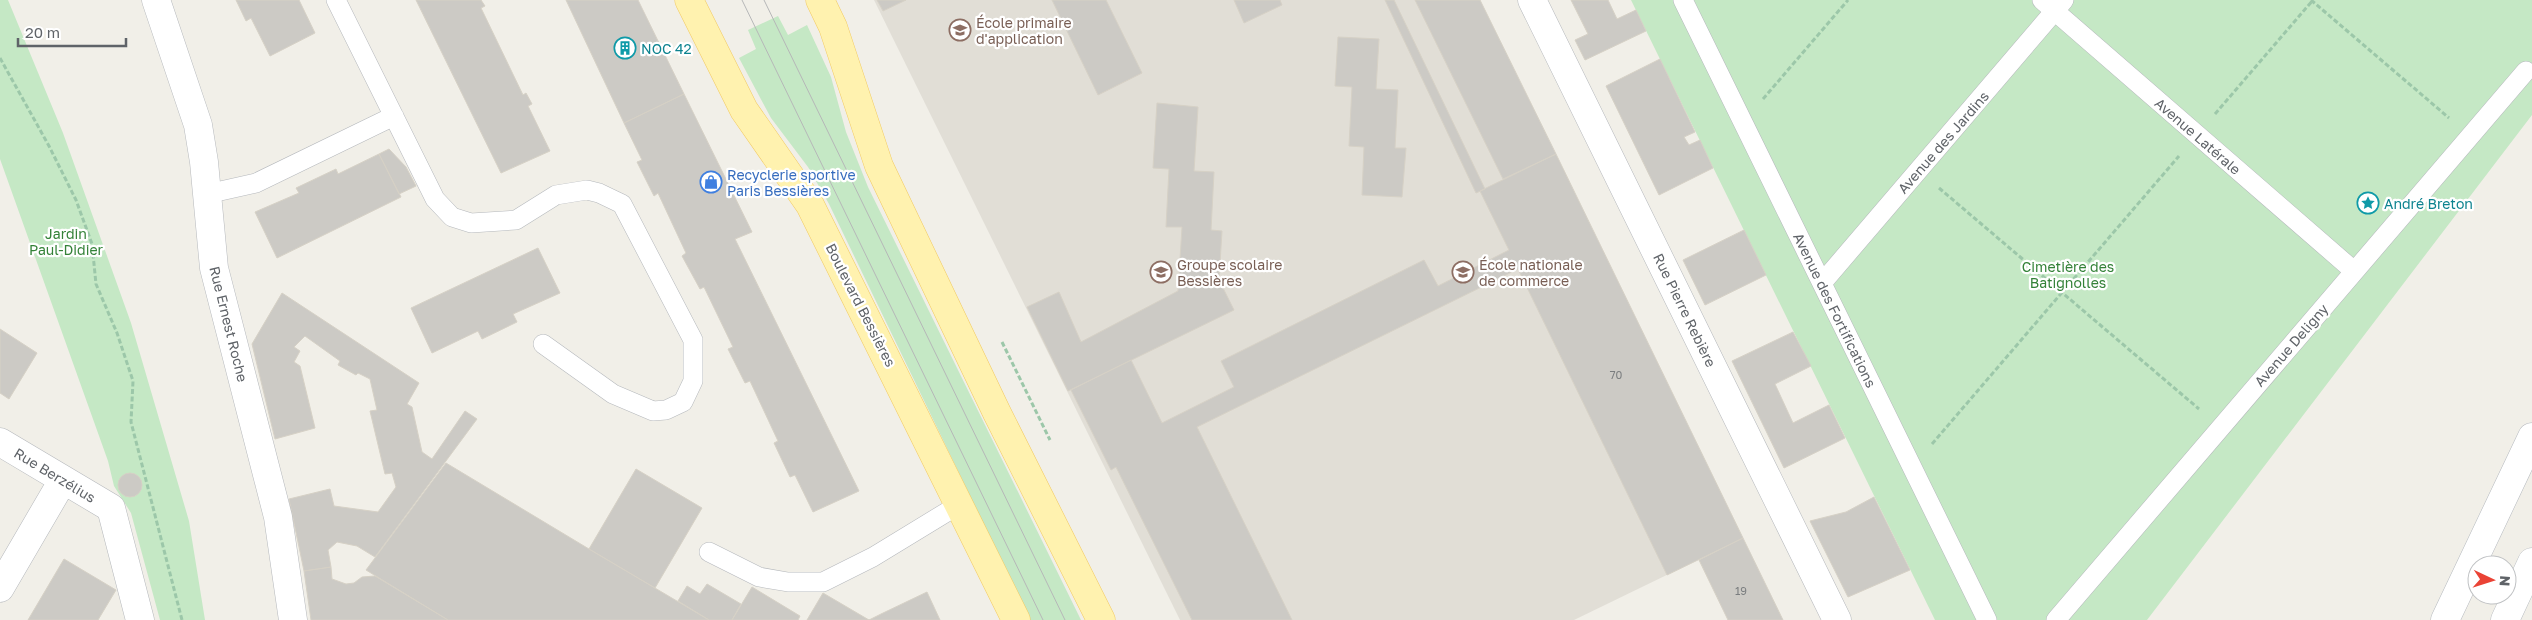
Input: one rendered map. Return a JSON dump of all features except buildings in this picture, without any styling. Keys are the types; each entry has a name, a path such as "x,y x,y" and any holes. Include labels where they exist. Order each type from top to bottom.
{"main road":[{"name":"Boulevard Bessières","path":"689,0 744,110 810,205 1016,620"},
{"path":"820,0 833,27 879,166 997,413 1100,620"}],"street":[{"name":"Rue Ernest Roche","path":"156,0 198,125 214,268 278,517 293,620"},
{"name":"Rue Pierre Rebière","path":"1532,0 1837,620"},
{"path":"2445,620 2532,437"},
{"name":"Rue Berzélius","path":"0,442 110,508 140,620"},
{"path":"0,588 63,480"},
{"path":"2505,620 2532,562"}],"lane":[{"path":"336,0 435,199 452,217 471,223 516,220 556,194 587,190 599,193 622,204 693,340 693,380 683,402 666,410 652,411 613,394 543,344"},
{"name":"Avenue des Fortifications","path":"1683,0 1987,620"},
{"name":"Avenue Latérale","path":"2053,4 2197,135 2354,271"},
{"name":"Avenue des Jardins","path":"1822,283 1918,170 2053,4"},
{"name":"Avenue Deligny","path":"2056,620 2526,71"},
{"path":"207,194 256,183 394,116"},
{"path":"709,552 759,577 788,582 823,582 873,557 960,504"}],"path":[{"path":"1743,122 1848,0"},
{"path":"1912,467 2312,0 2470,136"},
{"path":"0,58 49,146 76,200 92,244 96,284 117,333 133,381 131,422 182,620"},
{"path":"1918,170 2221,427"},
{"path":"1000,339 1044,426"}],"shaded area":[{"path":"874,0 1480,0 1743,538 1574,620 1180,620"}],"green space":[{"name":"Jardin Paul-Didier","path":"0,0 8,0 63,133 131,323 189,521 205,620 160,620 131,513 114,486 108,461 0,159"},
{"name":"Cimetière des Batignolles","path":"1631,0 2532,0 2532,115 2147,620 1935,620"},
{"path":"778,16 788,35 807,25 831,77 846,132 868,187 1081,620 1030,620 829,204 808,167 771,118 739,58 756,49 748,30"}],"tram line":[{"path":"742,0 1043,620"},
{"path":"764,0 1065,620"}],"place":[{"name":"École primaire d'application","path":"960,30"},
{"name":"NOC 42","path":"625,48"},
{"name":"Recyclerie sportive Paris Bessières","path":"711,182"},
{"name":"André Breton","path":"2368,203"},
{"name":"Groupe scolaire Bessières","path":"1161,272"},
{"name":"École nationale de commerce","path":"1463,272"}]}
